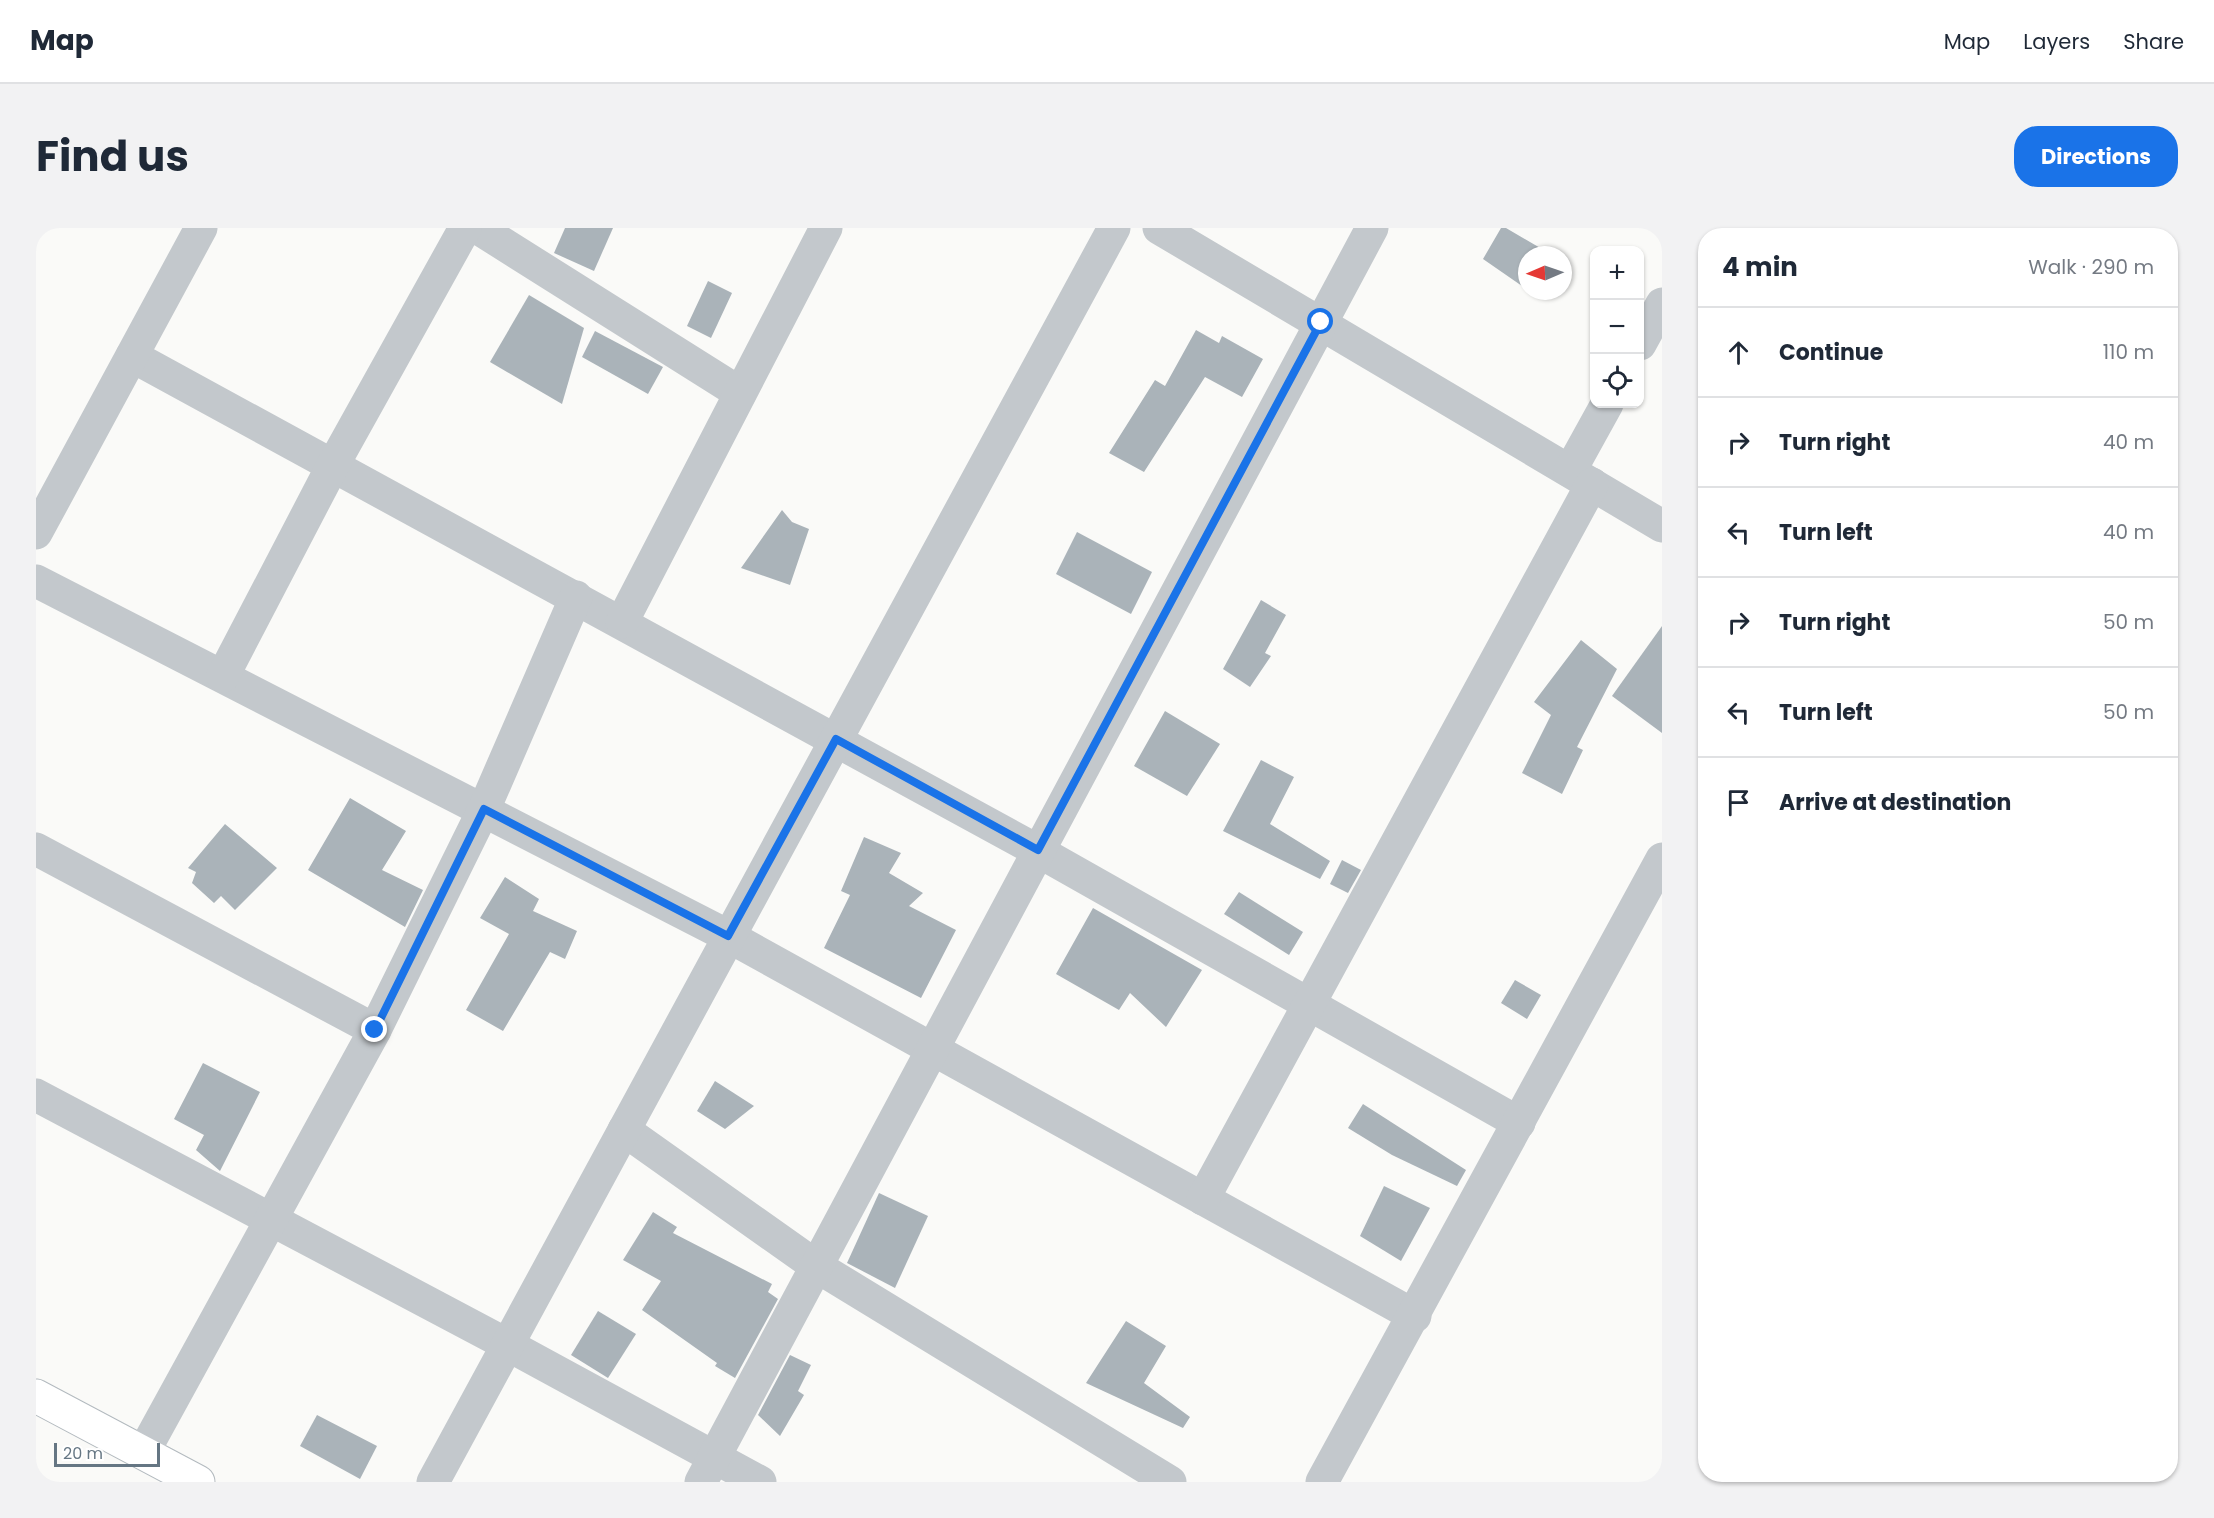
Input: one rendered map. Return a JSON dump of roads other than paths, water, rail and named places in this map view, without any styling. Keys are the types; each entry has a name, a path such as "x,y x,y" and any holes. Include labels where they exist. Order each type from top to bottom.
{"street":[{"path":"36,533 201,228"},
{"path":"223,676 332,467 465,228"},
{"path":"478,228 740,393"},
{"path":"622,622 826,228"},
{"path":"433,1482 1114,228"},
{"path":"1159,228 1662,526"},
{"path":"707,1469 1372,228"},
{"path":"1644,337 1662,304"},
{"path":"132,356 1038,850 1519,1124"},
{"path":"1203,1199 1309,1004 1581,477 1606,408"},
{"path":"36,581 728,936 1415,1316"},
{"path":"144,1453 375,1030 484,809 576,597"},
{"path":"36,849 375,1030"},
{"path":"1322,1482 1415,1316 1662,859"},
{"path":"36,1095 508,1344 707,1469 760,1482"},
{"path":"624,1130 816,1266 1170,1482"},
{"path":"36,1396 198,1482"}]}
